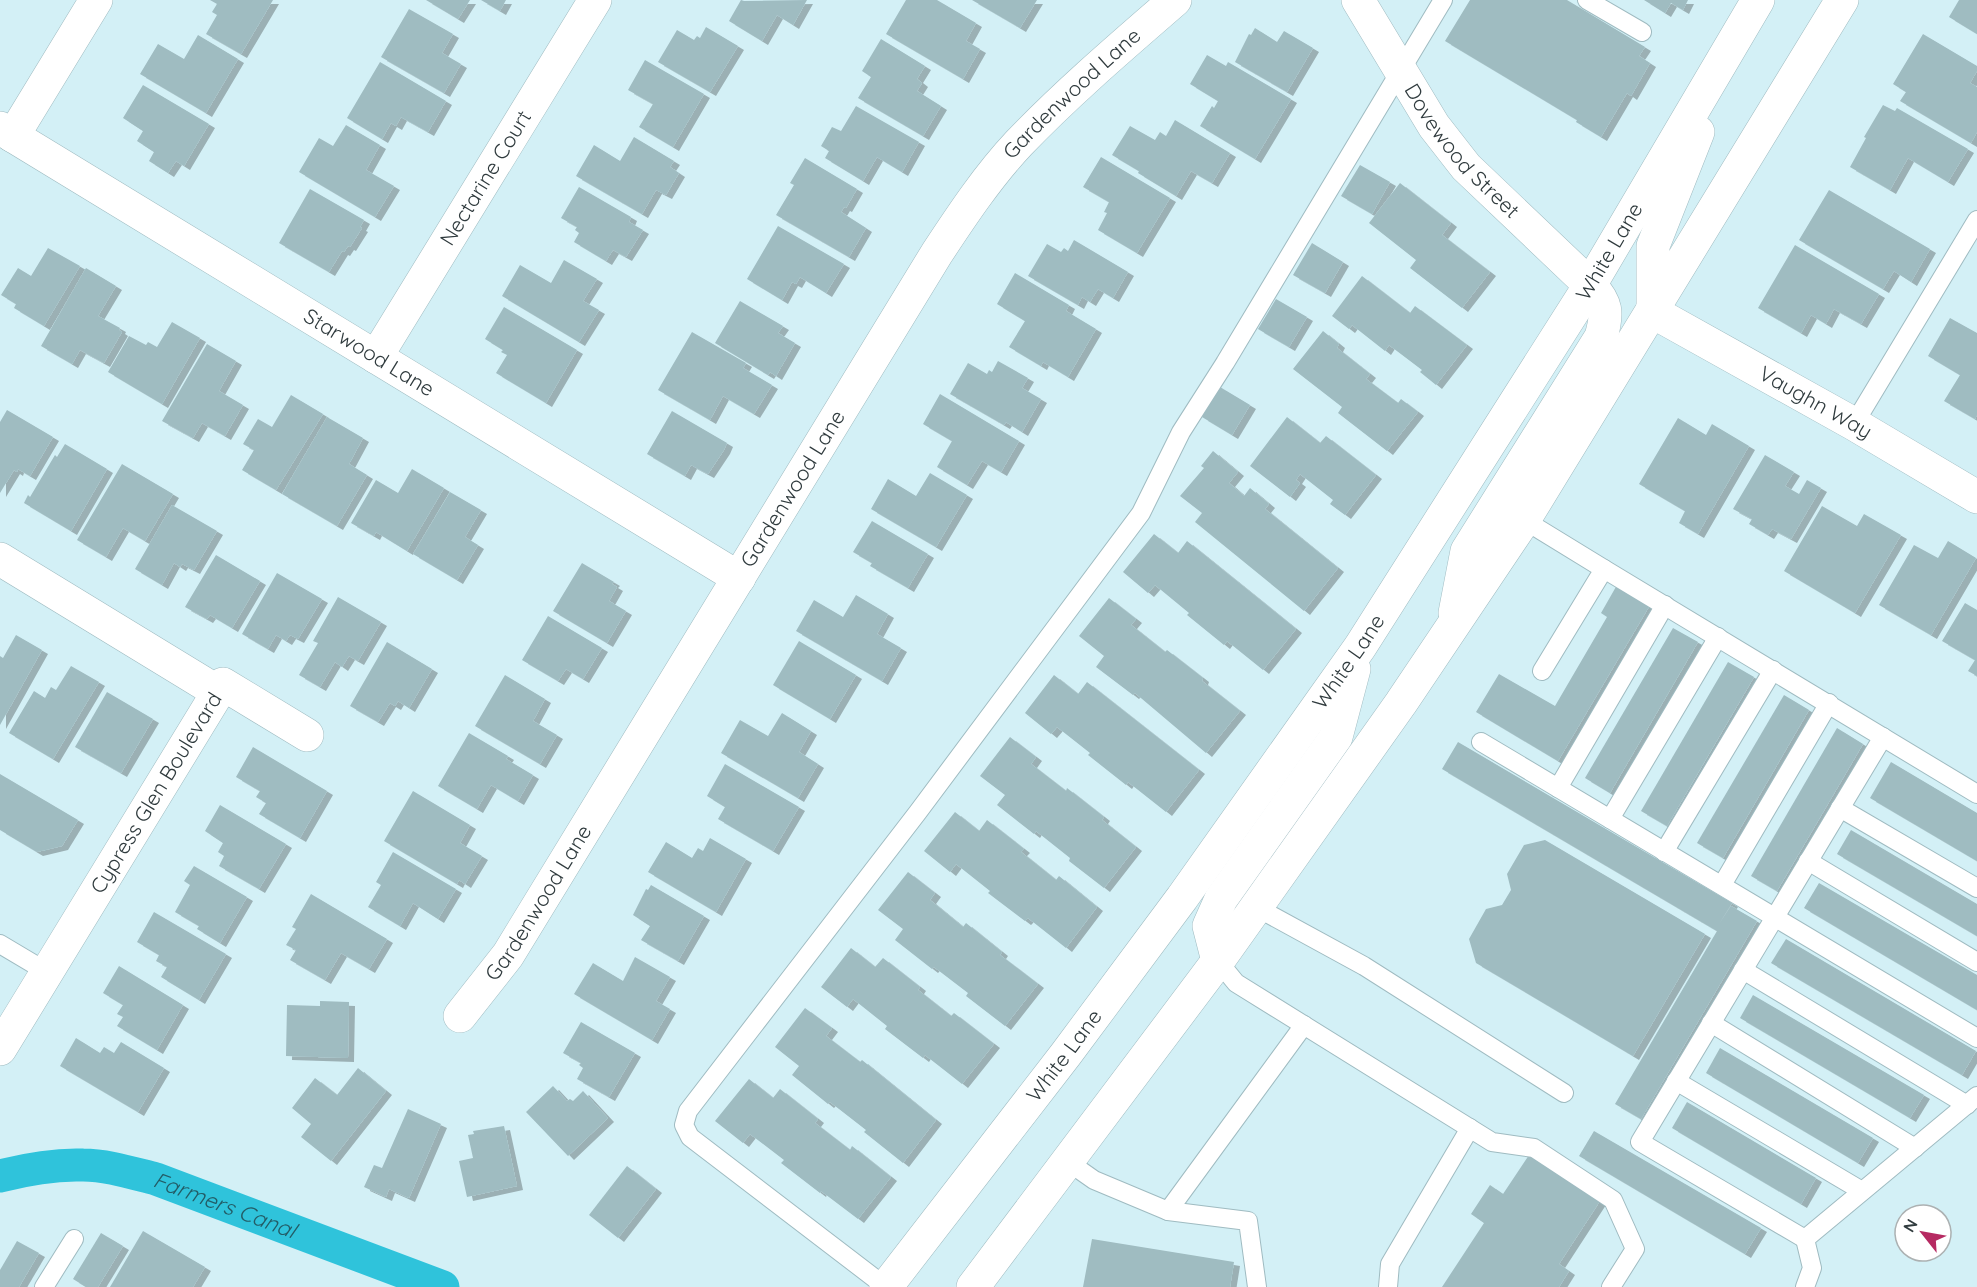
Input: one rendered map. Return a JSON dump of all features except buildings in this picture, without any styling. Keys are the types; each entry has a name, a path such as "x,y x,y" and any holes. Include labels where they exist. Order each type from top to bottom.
{"street":[{"path":"7,132 96,0"},
{"name":"Nectarine Court","path":"376,357 595,0"},
{"name":"Gardenwood Lane","path":"460,1016 508,955 971,201 1019,143 1107,59 1175,0"},
{"name":"Dovewood Street","path":"1358,0 1434,126 1466,167 1602,297 1606,317 1601,337 1467,551 1452,627"},
{"name":"White Lane","path":"886,1287 1066,1054 1182,898 1360,647 1590,285 1758,0"},
{"path":"973,1287 1218,961 1401,703 1524,520 1842,0"},
{"path":"1653,312 1653,246 1738,33"},
{"name":"Starwood Lane","path":"7,132 739,578"},
{"name":"Vaughn Way","path":"1653,312 1854,424 1977,498"},
{"name":"Cypress Glen Boulevard","path":"0,559 218,692 0,1049"},
{"path":"1218,961 1209,926 1221,899 1336,736 1360,647"},
{"path":"218,692 223,684 307,735"}],"lane":[{"path":"886,1287 690,1137 684,1125 688,1111 918,812 1141,513 1181,432 1225,363 1443,0"},
{"path":"1587,0 1642,33"},
{"path":"1854,424 1977,220"},
{"path":"1524,520 1977,794"},
{"path":"1542,671 1605,569"},
{"path":"1558,788 1665,605"},
{"path":"1610,819 1718,637"},
{"path":"1665,852 1773,670"},
{"path":"1722,885 1829,703"},
{"path":"1805,1287 1812,1268 1805,1239 1640,1142 1883,737"},
{"path":"1481,742 1977,1038"},
{"path":"1840,808 1977,888"},
{"path":"1808,861 1977,962"},
{"path":"1256,907 1364,966 1564,1093"},
{"path":"0,944 47,972"},
{"path":"1218,961 1236,983 1492,1142 1534,1148 1613,1200 1635,1249 1611,1287"},
{"path":"1743,970 1972,1101 1805,1239"},
{"path":"1711,1023 1915,1148"},
{"path":"1168,1211 1304,1026"},
{"path":"1676,1081 1862,1191"},
{"path":"1388,1287 1390,1264 1470,1128"},
{"path":"1067,1161 1094,1180 1168,1211 1248,1221 1257,1287"},
{"path":"44,1287 74,1239"}],"waterway":[{"name":"Farmers Canal","path":"0,1176 62,1165 92,1165 129,1172 156,1179 443,1287"}]}
